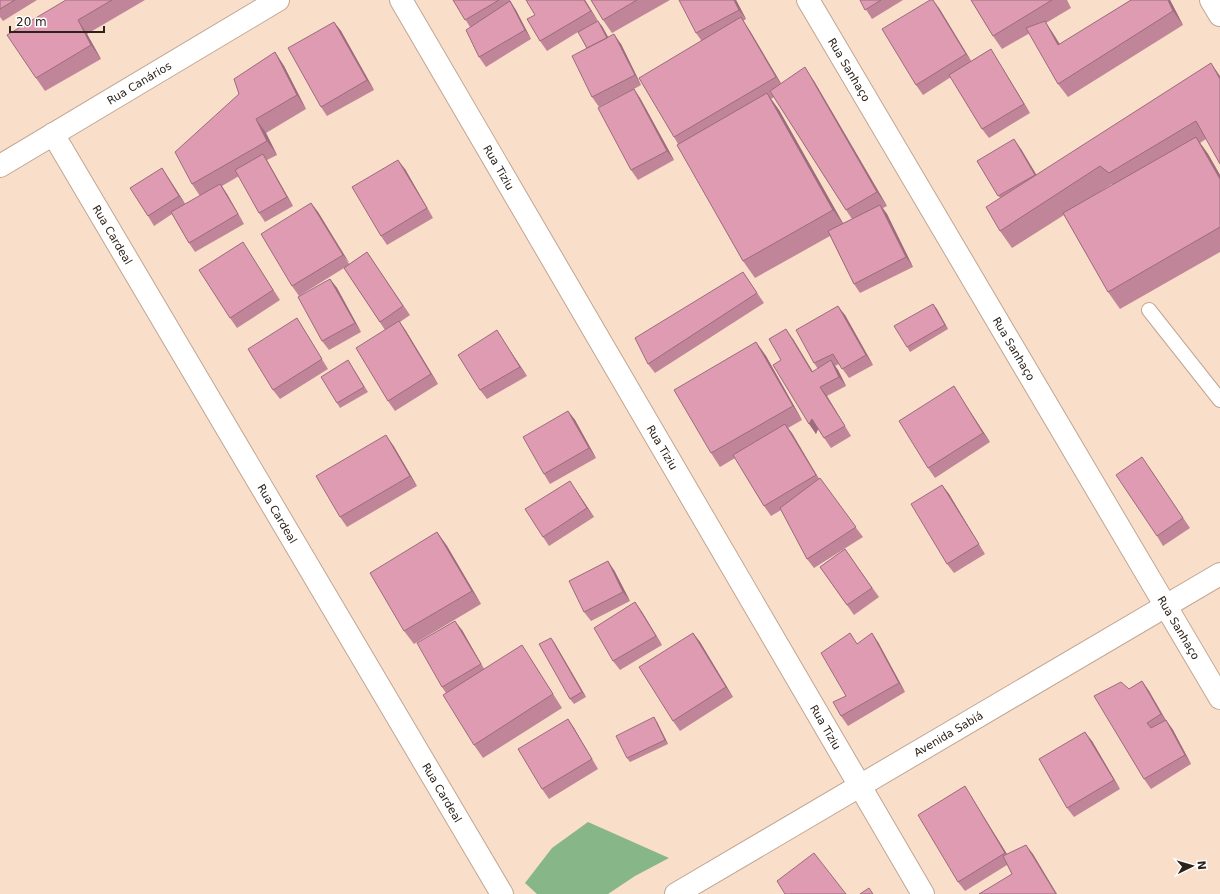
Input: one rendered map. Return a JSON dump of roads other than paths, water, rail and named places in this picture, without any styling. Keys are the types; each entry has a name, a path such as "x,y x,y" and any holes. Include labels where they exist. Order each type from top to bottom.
{"street":[{"name":"Rua Canários","path":"0,166 278,0"},
{"name":"Rua Tiziu","path":"401,0 923,894"},
{"name":"Rua Sanhaço","path":"808,0 1220,698"},
{"path":"1211,0 1220,16"},
{"name":"Rua Cardeal","path":"53,134 502,894"},
{"name":"Avenida Sabiá","path":"676,894 1220,574"}],"lane":[{"path":"1149,310 1220,400"}]}
